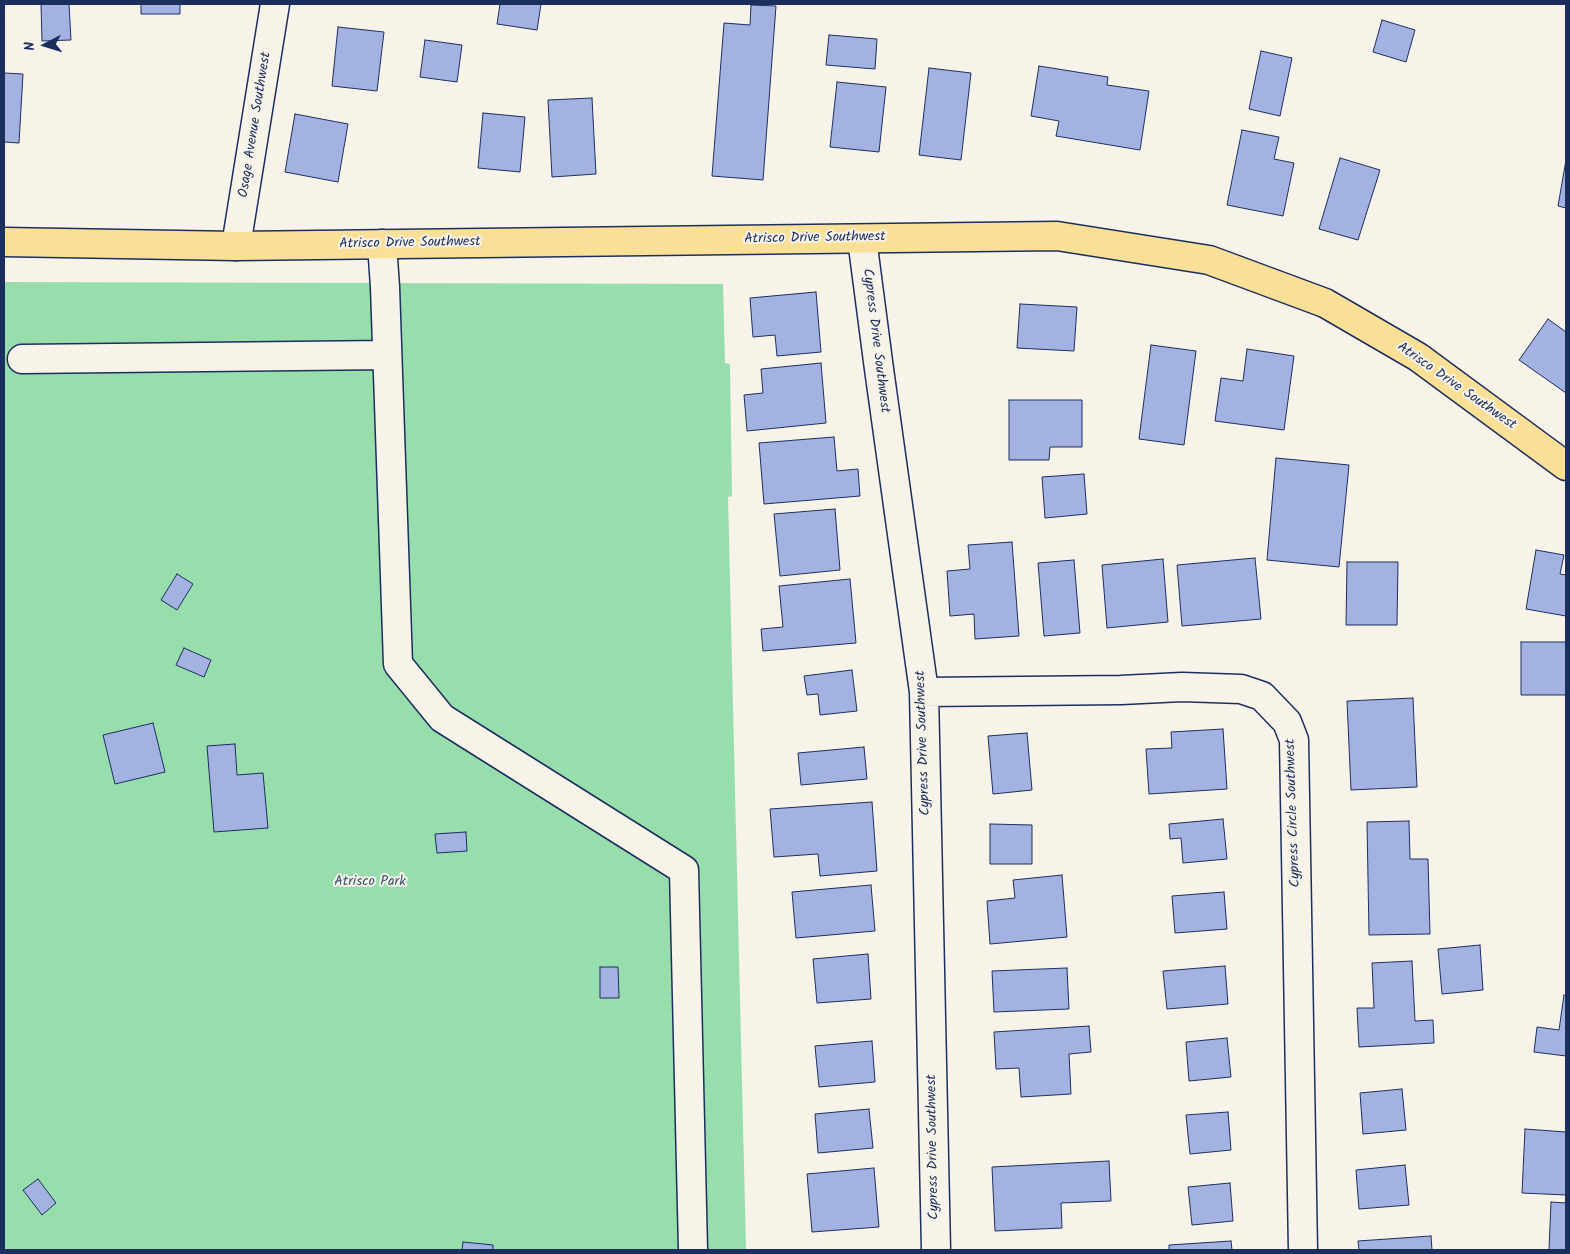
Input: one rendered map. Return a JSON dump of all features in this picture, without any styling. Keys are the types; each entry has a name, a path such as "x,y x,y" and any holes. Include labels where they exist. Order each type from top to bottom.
{"main road":[{"name":"Atrisco Drive Southwest","path":"4,242 236,246 1057,236 1209,260 1325,303 1418,357 1566,466"}],"street":[{"name":"Osage Avenue Southwest","path":"236,246 275,4"},
{"name":"Cypress Drive Southwest","path":"862,239 878,369 924,692 936,1250"},
{"path":"382,244 398,664 442,718 684,870 693,1250"},
{"path":"22,359 387,355"},
{"name":"Cypress Circle Southwest","path":"924,692 1121,690 1182,687 1241,689 1262,696 1287,722 1294,740 1303,1250"}],"green space":[{"name":"Atrisco Park","path":"4,282 723,284 725,363 730,364 732,496 728,497 746,1250 4,1250"}],"building":[{"path":"41,4 69,4 71,40 42,41"},
{"path":"141,4 180,4 180,14 141,14"},
{"path":"500,4 541,4 537,30 497,24"},
{"path":"751,5 776,6 763,180 712,176 724,23 750,25"},
{"path":"1382,20 1415,30 1406,62 1373,52"},
{"path":"338,27 384,32 377,91 332,86"},
{"path":"829,35 877,39 875,69 826,65"},
{"path":"425,40 462,45 457,82 420,77"},
{"path":"1261,51 1292,58 1280,116 1249,109"},
{"path":"1039,66 1108,77 1107,85 1149,91 1140,150 1056,136 1059,121 1031,116"},
{"path":"929,68 971,73 961,160 919,155"},
{"path":"4,73 23,74 19,143 4,142"},
{"path":"837,82 886,87 879,152 830,147"},
{"path":"592,98 596,174 552,177 548,100"},
{"path":"483,113 525,117 520,172 478,168"},
{"path":"295,114 348,124 338,182 285,172"},
{"path":"1242,130 1279,137 1274,159 1294,163 1283,216 1227,205"},
{"path":"1340,158 1380,170 1358,240 1319,229"},
{"path":"1566,160 1566,208 1558,206"},
{"path":"816,292 821,352 777,356 775,335 753,337 750,298"},
{"path":"1020,304 1077,307 1074,351 1017,348"},
{"path":"1548,319 1566,332 1566,393 1519,360"},
{"path":"1151,345 1196,351 1184,445 1139,439"},
{"path":"1247,349 1294,356 1284,430 1215,421 1221,378 1243,381"},
{"path":"821,363 826,423 747,431 744,395 763,393 761,369"},
{"path":"1009,400 1082,400 1082,447 1050,447 1049,460 1009,460"},
{"path":"834,437 837,471 858,469 860,496 764,504 759,443"},
{"path":"1276,458 1349,465 1339,567 1267,560"},
{"path":"1084,474 1087,514 1045,518 1042,477"},
{"path":"835,509 840,570 780,576 774,514"},
{"path":"1012,542 1019,636 975,639 974,614 950,616 947,571 970,569 968,545"},
{"path":"1536,550 1564,555 1560,574 1566,575 1566,616 1526,609"},
{"path":"1255,558 1261,619 1182,626 1177,565"},
{"path":"1163,559 1168,622 1107,628 1102,565"},
{"path":"1074,560 1080,633 1044,636 1038,563"},
{"path":"1347,562 1398,562 1397,625 1346,625"},
{"path":"177,574 193,584 177,610 161,600"},
{"path":"850,579 856,643 763,651 761,629 783,627 779,586"},
{"path":"1521,642 1566,642 1566,695 1521,695"},
{"path":"184,648 211,660 204,677 176,665"},
{"path":"852,670 857,711 820,715 818,694 807,695 804,676"},
{"path":"1413,698 1417,787 1351,790 1347,701"},
{"path":"153,723 165,772 115,784 103,735"},
{"path":"1223,729 1227,789 1149,794 1146,749 1172,748 1171,732"},
{"path":"1027,733 1032,790 993,794 988,736"},
{"path":"235,744 237,775 263,773 268,828 214,832 207,746"},
{"path":"864,747 867,779 801,785 798,753"},
{"path":"872,802 877,871 820,876 818,854 774,857 770,809"},
{"path":"1223,819 1227,859 1183,863 1181,838 1170,839 1169,824"},
{"path":"1409,821 1410,859 1428,859 1430,934 1369,935 1367,822"},
{"path":"990,824 1032,825 1032,864 990,864"},
{"path":"466,832 467,851 437,853 435,834"},
{"path":"1062,875 1067,937 990,944 987,901 1015,898 1013,880"},
{"path":"871,885 875,931 796,938 792,892"},
{"path":"1224,892 1227,929 1175,933 1172,896"},
{"path":"1480,945 1483,990 1442,994 1438,949"},
{"path":"868,954 871,999 817,1003 813,959"},
{"path":"1412,961 1415,1021 1433,1020 1434,1043 1359,1047 1357,1008 1374,1008 1372,963"},
{"path":"1225,966 1228,1004 1167,1009 1163,971"},
{"path":"600,967 618,967 619,998 600,998"},
{"path":"1067,968 1069,1009 994,1012 992,971"},
{"path":"1564,995 1566,996 1566,1056 1534,1052 1537,1027 1559,1030"},
{"path":"1089,1026 1091,1052 1069,1054 1071,1094 1021,1097 1019,1068 996,1069 994,1032"},
{"path":"1227,1038 1231,1077 1189,1081 1186,1042"},
{"path":"872,1041 875,1082 819,1087 815,1046"},
{"path":"1402,1089 1406,1130 1363,1134 1360,1093"},
{"path":"869,1109 873,1148 818,1153 815,1114"},
{"path":"1228,1112 1231,1150 1190,1154 1186,1115"},
{"path":"1525,1129 1566,1132 1566,1195 1522,1193"},
{"path":"1109,1161 1111,1201 1061,1203 1062,1228 995,1231 992,1167"},
{"path":"1405,1165 1409,1205 1359,1209 1356,1170"},
{"path":"874,1168 879,1227 812,1232 807,1174"},
{"path":"38,1179 56,1203 42,1215 23,1190"},
{"path":"1230,1183 1233,1221 1192,1225 1188,1187"},
{"path":"1551,1202 1566,1203 1566,1250 1549,1250"},
{"path":"1431,1236 1432,1250 1359,1250 1358,1241"},
{"path":"1231,1241 1232,1250 1169,1250 1169,1245"},
{"path":"463,1242 493,1245 493,1250 462,1250"}]}
